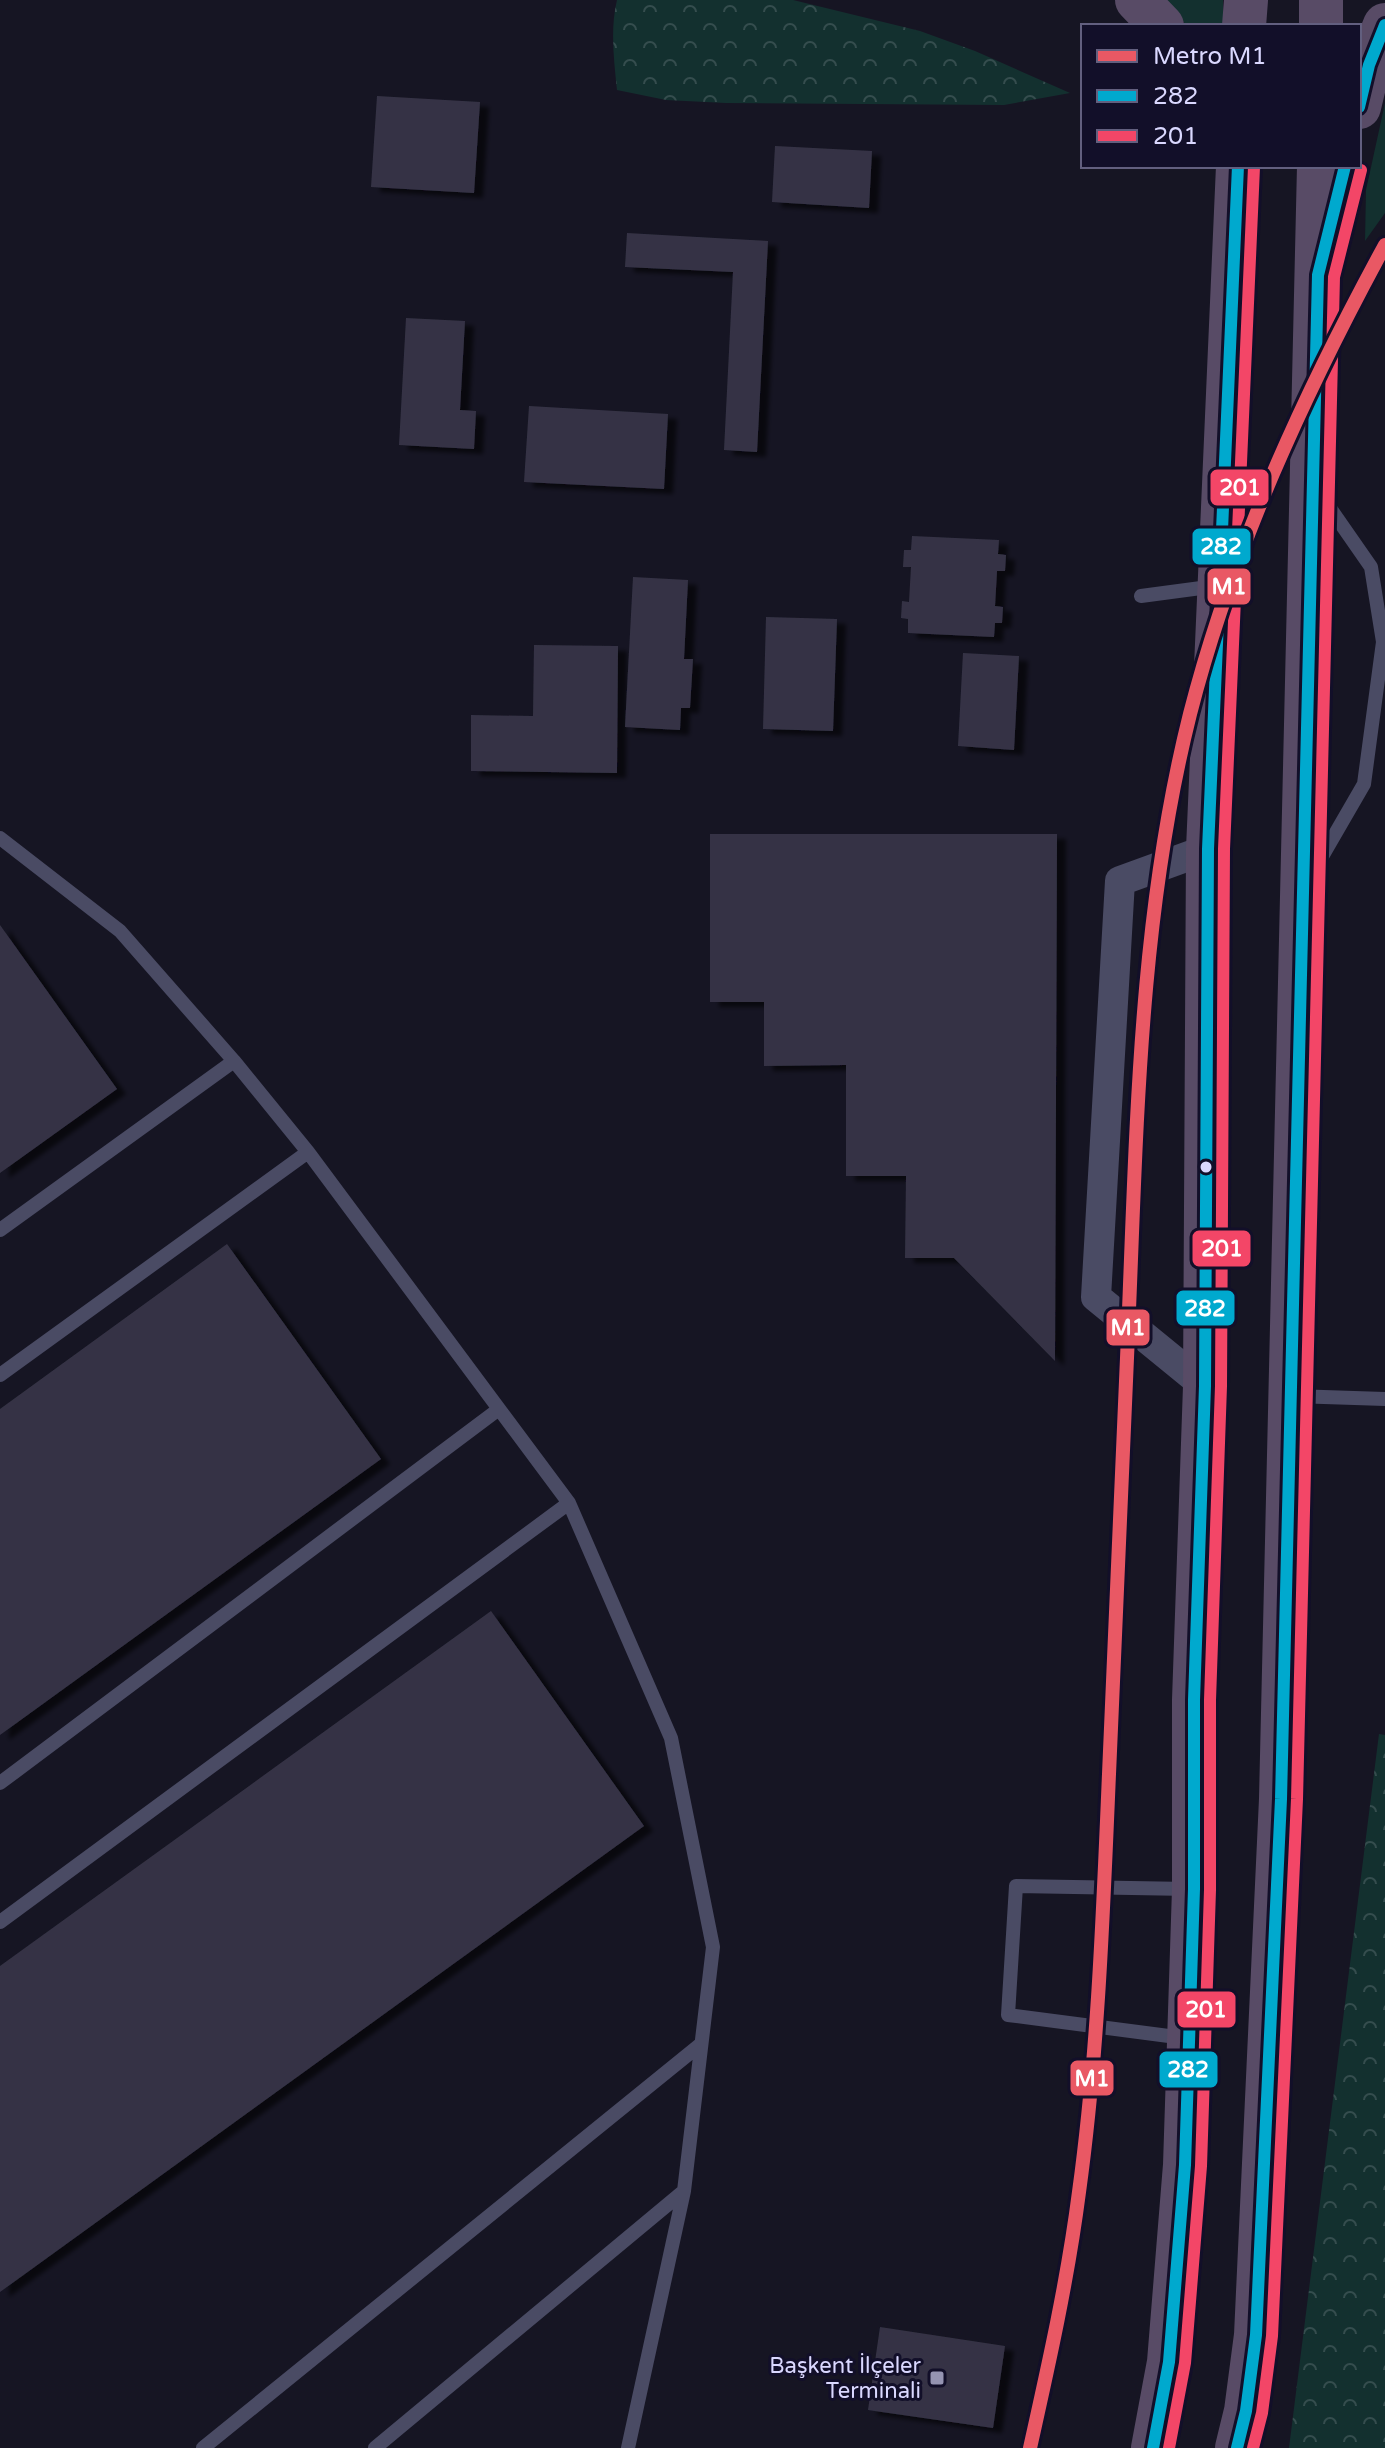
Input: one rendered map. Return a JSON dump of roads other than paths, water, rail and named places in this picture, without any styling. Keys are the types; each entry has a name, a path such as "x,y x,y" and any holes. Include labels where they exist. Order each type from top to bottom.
{"highway":[{"path":"1137,0 1160,24"},
{"path":"1244,24 1246,0"},
{"path":"1321,0 1321,24"},
{"path":"1361,99 1369,65 1385,25"},
{"path":"1218,168 1233,286"},
{"path":"1153,2448 1169,2362 1185,2165 1194,1889 1194,1700 1205,1386 1208,849 1238,168"},
{"path":"1237,2448 1246,2411 1256,2335 1281,1799 1319,168"},
{"path":"1318,275 1345,168"}],"street":[{"path":"1205,1386 1096,1297 1120,881 1208,849"}],"lane":[{"path":"1304,888 1364,784 1384,642 1371,567 1313,485"},
{"path":"1141,596 1220,585"},
{"path":"0,838 120,931 234,1061 308,1152 569,1503 671,1738 713,1947 684,2191 628,2448"},
{"path":"0,1230 234,1061"},
{"path":"0,1375 308,1152"},
{"path":"1290,1396 1385,1399"},
{"path":"0,1783 499,1409"},
{"path":"0,1922 569,1503"},
{"path":"1189,2038 1008,2015 1016,1886 1194,1889"},
{"path":"203,2448 701,2044"},
{"path":"375,2448 684,2191"}],"metro line":[{"name":"M1","path":"1030,2448 1075,2224 1095,2036 1139,1085 1151,936 1161,861 1190,714 1227,592 1299,416 1385,245"}],"place":[{"name":"Başkent İlçeler Terminali","path":"937,2378"}]}
